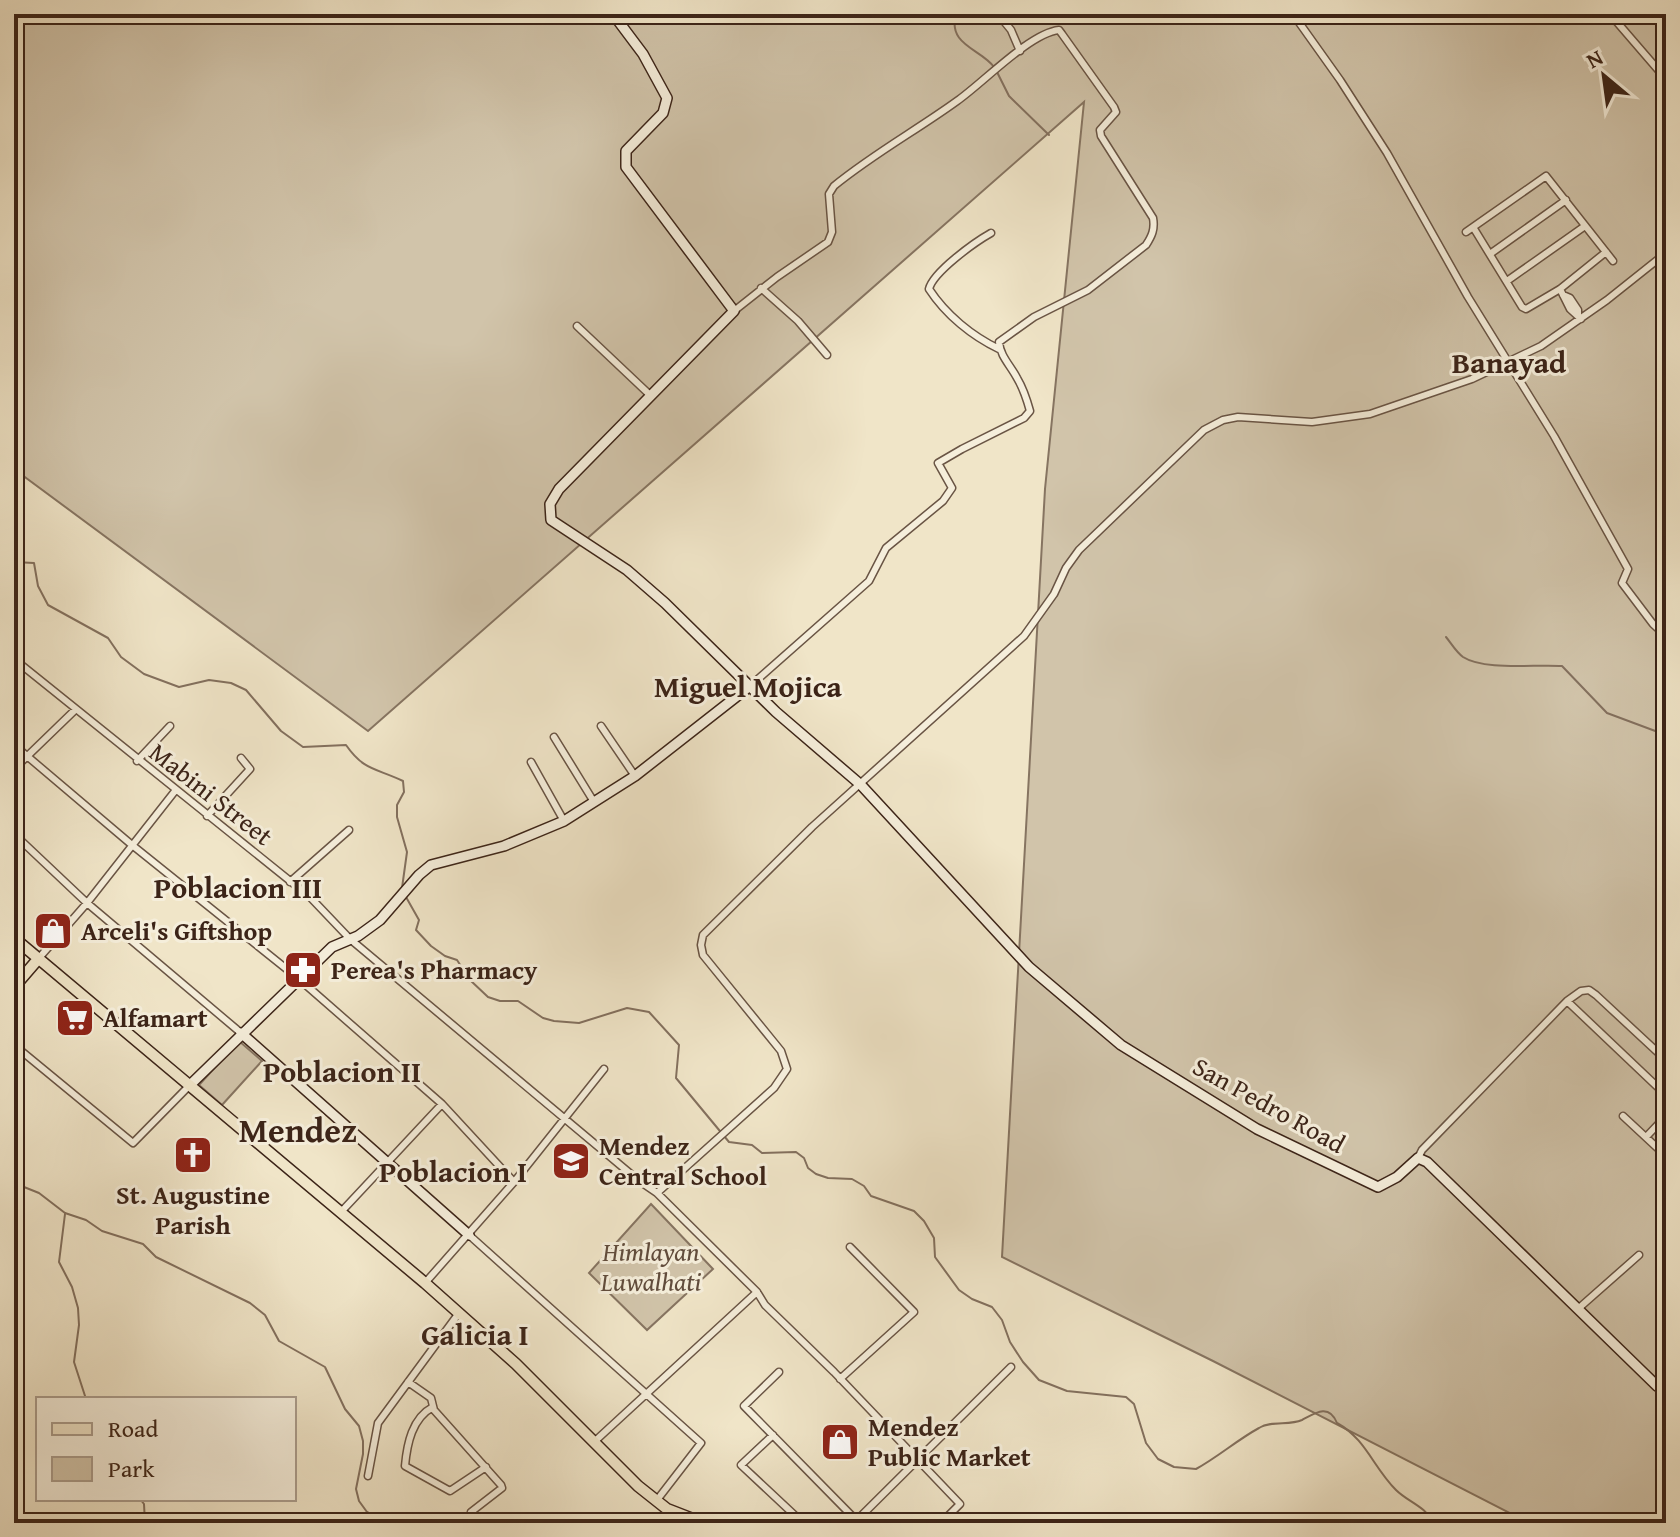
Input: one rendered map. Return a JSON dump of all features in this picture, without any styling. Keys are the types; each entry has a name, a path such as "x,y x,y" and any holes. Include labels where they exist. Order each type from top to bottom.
{"main road":[{"path":"14,938 425,1283 516,1364 656,1501 667,1509 703,1523"},
{"path":"14,987 39,958"}],"street":[{"path":"613,14 643,54 667,98 663,113 626,151 626,167 734,311"},
{"path":"998,14 1011,30 1020,51"},
{"path":"1293,14 1387,153 1468,297 1554,436 1628,569 1622,583 1666,636"},
{"path":"1614,14 1616,21 1666,79"},
{"path":"861,785 815,748 627,570 551,520 550,504 559,489 734,311 831,237 829,194 834,186 959,100 1020,51 1050,31 1059,30 1114,107 1116,112 1100,130 1101,136 1153,218 1155,227 1146,245 1088,290 1005,335 999,342 999,349"},
{"path":"1466,232 1546,176 1613,261"},
{"path":"1490,254 1566,200"},
{"path":"1507,281 1585,226"},
{"path":"1473,227 1526,309 1561,292 1606,252"},
{"path":"14,1045 133,1143 241,1033 332,947 380,920 410,884 431,865 504,846 564,821 635,776 750,686 869,581 886,548 943,501 952,488 938,463 1024,418 1030,411 1019,380 999,349 959,323 929,289 931,281 968,248 991,233"},
{"path":"657,1193 774,1088 787,1069 781,1051 703,955 703,935 784,854 1024,636 1054,594 1066,568 1079,550 1204,430 1223,420 1238,417 1312,422 1370,414 1509,363 1541,346 1666,253"},
{"path":"761,288 798,321 827,355"},
{"path":"1561,292 1570,309 1579,317"},
{"path":"577,326 650,395"},
{"name":"Mabini Street","path":"14,659 137,761 310,897 350,939 657,1193 757,1292 775,1315 960,1504 941,1523"},
{"path":"14,769 76,709"},
{"path":"137,761 170,726"},
{"path":"601,726 635,776"},
{"path":"554,737 594,802"},
{"path":"14,745 132,845 299,979 442,1104 514,1182"},
{"path":"207,816 250,769 241,758"},
{"path":"531,762 564,821"},
{"name":"San Pedro Road","path":"861,785 1029,967 1121,1045 1257,1129 1378,1187 1397,1177 1418,1158"},
{"path":"39,958 87,903 175,791"},
{"path":"290,882 349,830"},
{"path":"14,834 87,903 241,1033 701,1443 656,1501"},
{"path":"1666,1060 1589,990 1581,991 1567,1001 1422,1150 1418,1158 1427,1162 1463,1195 1657,1386 1666,1391"},
{"path":"1567,1001 1666,1095"},
{"path":"425,1283 514,1182 604,1069"},
{"path":"341,1212 442,1104"},
{"path":"1623,1116 1666,1156"},
{"path":"1646,1137 1666,1116"},
{"path":"840,1379 914,1312 850,1247"},
{"path":"1579,1308 1639,1255"},
{"path":"594,1442 757,1292"},
{"path":"368,1476 378,1423 459,1313"},
{"path":"857,1519 1011,1367"},
{"path":"779,1372 744,1406 857,1519 871,1523"},
{"path":"408,1382 431,1398 433,1407 502,1488 471,1512"},
{"path":"433,1407 421,1417 410,1436 405,1466 450,1491 486,1467"},
{"path":"773,1435 741,1465 803,1523"},
{"path":"667,1509 682,1523"}],"green space":[{"path":"14,14 1666,14 1666,1523 1529,1523 1002,1257 1045,489 1084,102 368,731 14,469"},
{"path":"239,1041 262,1061 222,1105 199,1085"},
{"name":"Himlayan Luwalhati","path":"651,1204 713,1269 647,1330 589,1273"}],"waterway":[{"path":"956,14 956,33 961,40 994,67"},
{"path":"997,72 1009,96 1049,135"},
{"path":"14,562 34,563 38,586 48,605 108,638 121,657 144,674 179,687 209,680 231,683 246,690 281,731 303,747 346,745 371,768 403,781 404,792 397,805 397,817 407,852 402,888"},
{"path":"1446,637 1460,655 1472,661 1497,665 1562,666 1607,713 1666,735"},
{"path":"406,897 419,920 416,930 431,946 457,960 470,980 488,997 518,1001 543,1018 554,1021 579,1023 627,1008 649,1012 679,1045 676,1078 729,1142 752,1145 762,1153 796,1152 816,1174 852,1179 864,1186 871,1196 914,1211 934,1238 935,1257 959,1290 992,1307 1002,1320 1010,1342 1039,1380 1067,1391 1126,1397 1134,1404 1146,1443 1158,1459 1174,1467 1196,1469 1264,1426 1297,1422 1326,1411 1355,1437 1396,1490 1426,1512 1434,1523"},
{"path":"14,1183 39,1193 65,1213 86,1220 102,1231 143,1244 156,1257 250,1303 265,1315 279,1341 325,1367 345,1409 359,1426 363,1441 356,1489 359,1501 367,1512 387,1523"},
{"path":"65,1214 59,1262 72,1287 78,1308 74,1362 85,1397"},
{"path":"142,1501 145,1523"}],"place":[{"name":"Arceli's Giftshop","path":"53,931"},
{"name":"Perea's Pharmacy","path":"303,970"},
{"name":"Alfamart","path":"75,1018"},
{"name":"St. Augustine Parish","path":"193,1155"},
{"name":"Mendez Central School","path":"571,1161"},
{"name":"Mendez Public Market","path":"840,1442"}],"district":[{"name":"Banayad","path":"1509,363"},
{"name":"Miguel Mojica","path":"748,687"},
{"name":"Poblacion III","path":"238,888"},
{"name":"Poblacion II","path":"342,1072"},
{"name":"Mendez","path":"298,1130"},
{"name":"Poblacion I","path":"453,1172"},
{"name":"Galicia I","path":"475,1335"}]}
